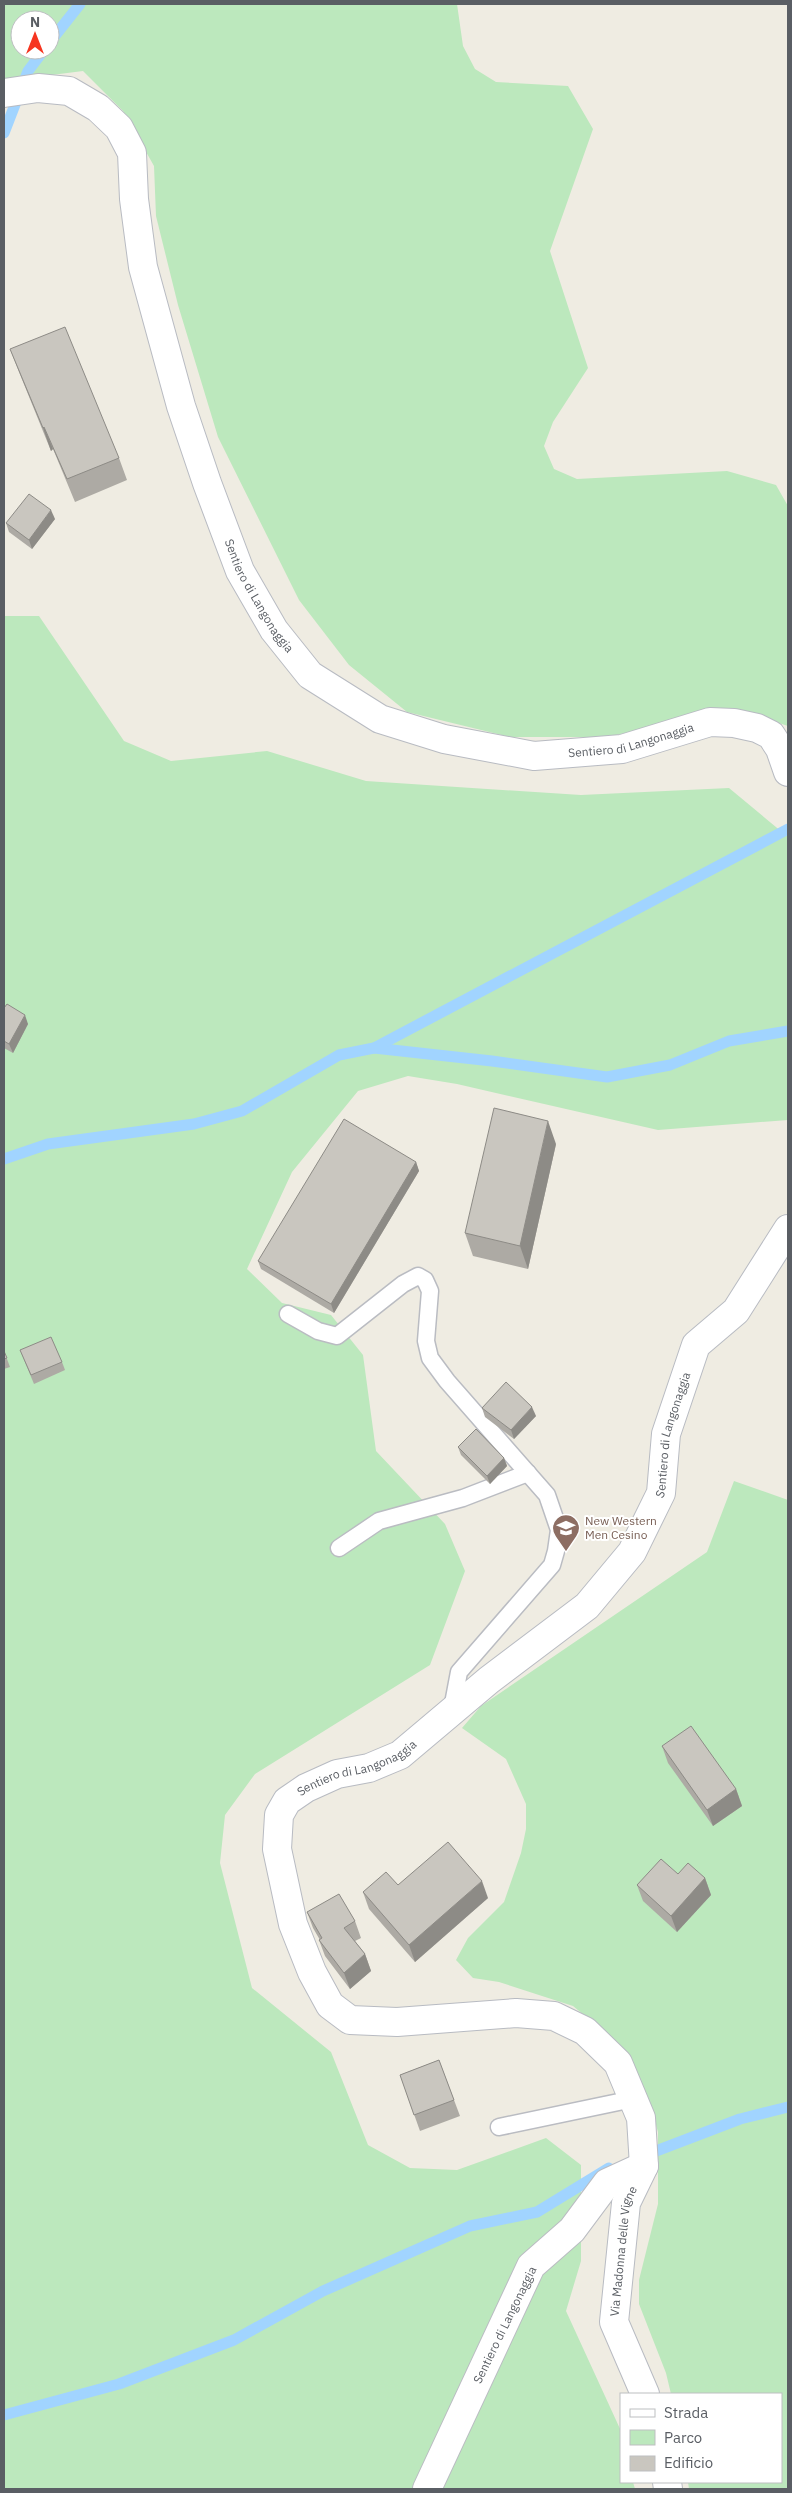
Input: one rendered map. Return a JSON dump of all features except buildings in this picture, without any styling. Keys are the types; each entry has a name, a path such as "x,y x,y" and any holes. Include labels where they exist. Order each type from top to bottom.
{"street":[{"name":"Sentiero di Langonaggia","path":"4,93 38,88 69,91 98,108 120,128 132,153 134,199 144,267 181,406 207,483 240,571 274,630 310,675 380,719 444,739 534,756 622,749 710,722 734,722 757,728 772,735 780,749 788,772"},
{"name":"Sentiero di Langonaggia","path":"427,2489 531,2266 572,2230 606,2182 644,2166 641,2118 618,2063 585,2031 554,2016 516,2013 397,2022 350,2020 330,2006 312,1972 293,1924 277,1849 279,1815 287,1801 306,1788 338,1774 369,1768 400,1755 452,1709 587,1606 632,1552 661,1493 666,1434 696,1345 736,1310 788,1229"},
{"name":"Via Madonna delle Vigne","path":"644,2166 626,2203 614,2322 644,2393"}],"lane":[{"path":"288,1314 318,1331 336,1336 403,1284 418,1276 426,1280 430,1291 426,1342 430,1358 447,1381 547,1495 559,1530 552,1565 459,1672 452,1709"},
{"path":"339,1548 379,1521 463,1498 528,1473"},
{"path":"499,2126 633,2099"}],"green space":[{"path":"4,4 457,4 463,46 475,69 496,82 568,86 593,129 550,251 588,368 553,422 544,446 554,469 577,479 727,471 776,485 788,506 788,726 736,709 607,737 510,737 407,712 349,665 299,600 218,437 178,305 156,216 154,166 123,111 83,71 4,81"},
{"path":"4,616 39,616 124,741 171,761 267,751 366,781 581,795 729,788 788,837 788,1120 658,1130 457,1084 408,1076 358,1091 292,1172 247,1269 282,1303 331,1315 363,1355 376,1451 445,1524 465,1571 430,1665 255,1774 225,1815 220,1863 252,1988 331,2052 368,2145 410,2168 457,2170 546,2138 581,2165 581,2261 566,2311 620,2429 620,2483 633,2483 635,2489 4,2489"},
{"path":"734,1481 788,1500 788,2489 689,2489 688,2483 782,2483 782,2393 671,2393 666,2373 639,2304 639,2280 658,2204 658,2132 651,2107 629,2060 614,2040 573,2006 499,1982 473,1978 456,1960 468,1938 504,1902 521,1853 526,1829 526,1804 506,1759 462,1728 481,1706 707,1552"}],"waterway":[{"path":"60,29 80,4"},
{"path":"4,133 28,71 36,60"},
{"path":"4,1159 48,1144 194,1124 242,1111 339,1055 374,1048 788,829"},
{"path":"374,1048 492,1061 607,1077 670,1065 729,1041 788,1031"},
{"path":"643,2156 740,2119 788,2107"},
{"path":"4,2415 119,2384 234,2340 323,2291 470,2226 537,2212 609,2168"}],"place":[{"name":"New Western Men Cesino","path":"566,1552"}]}
